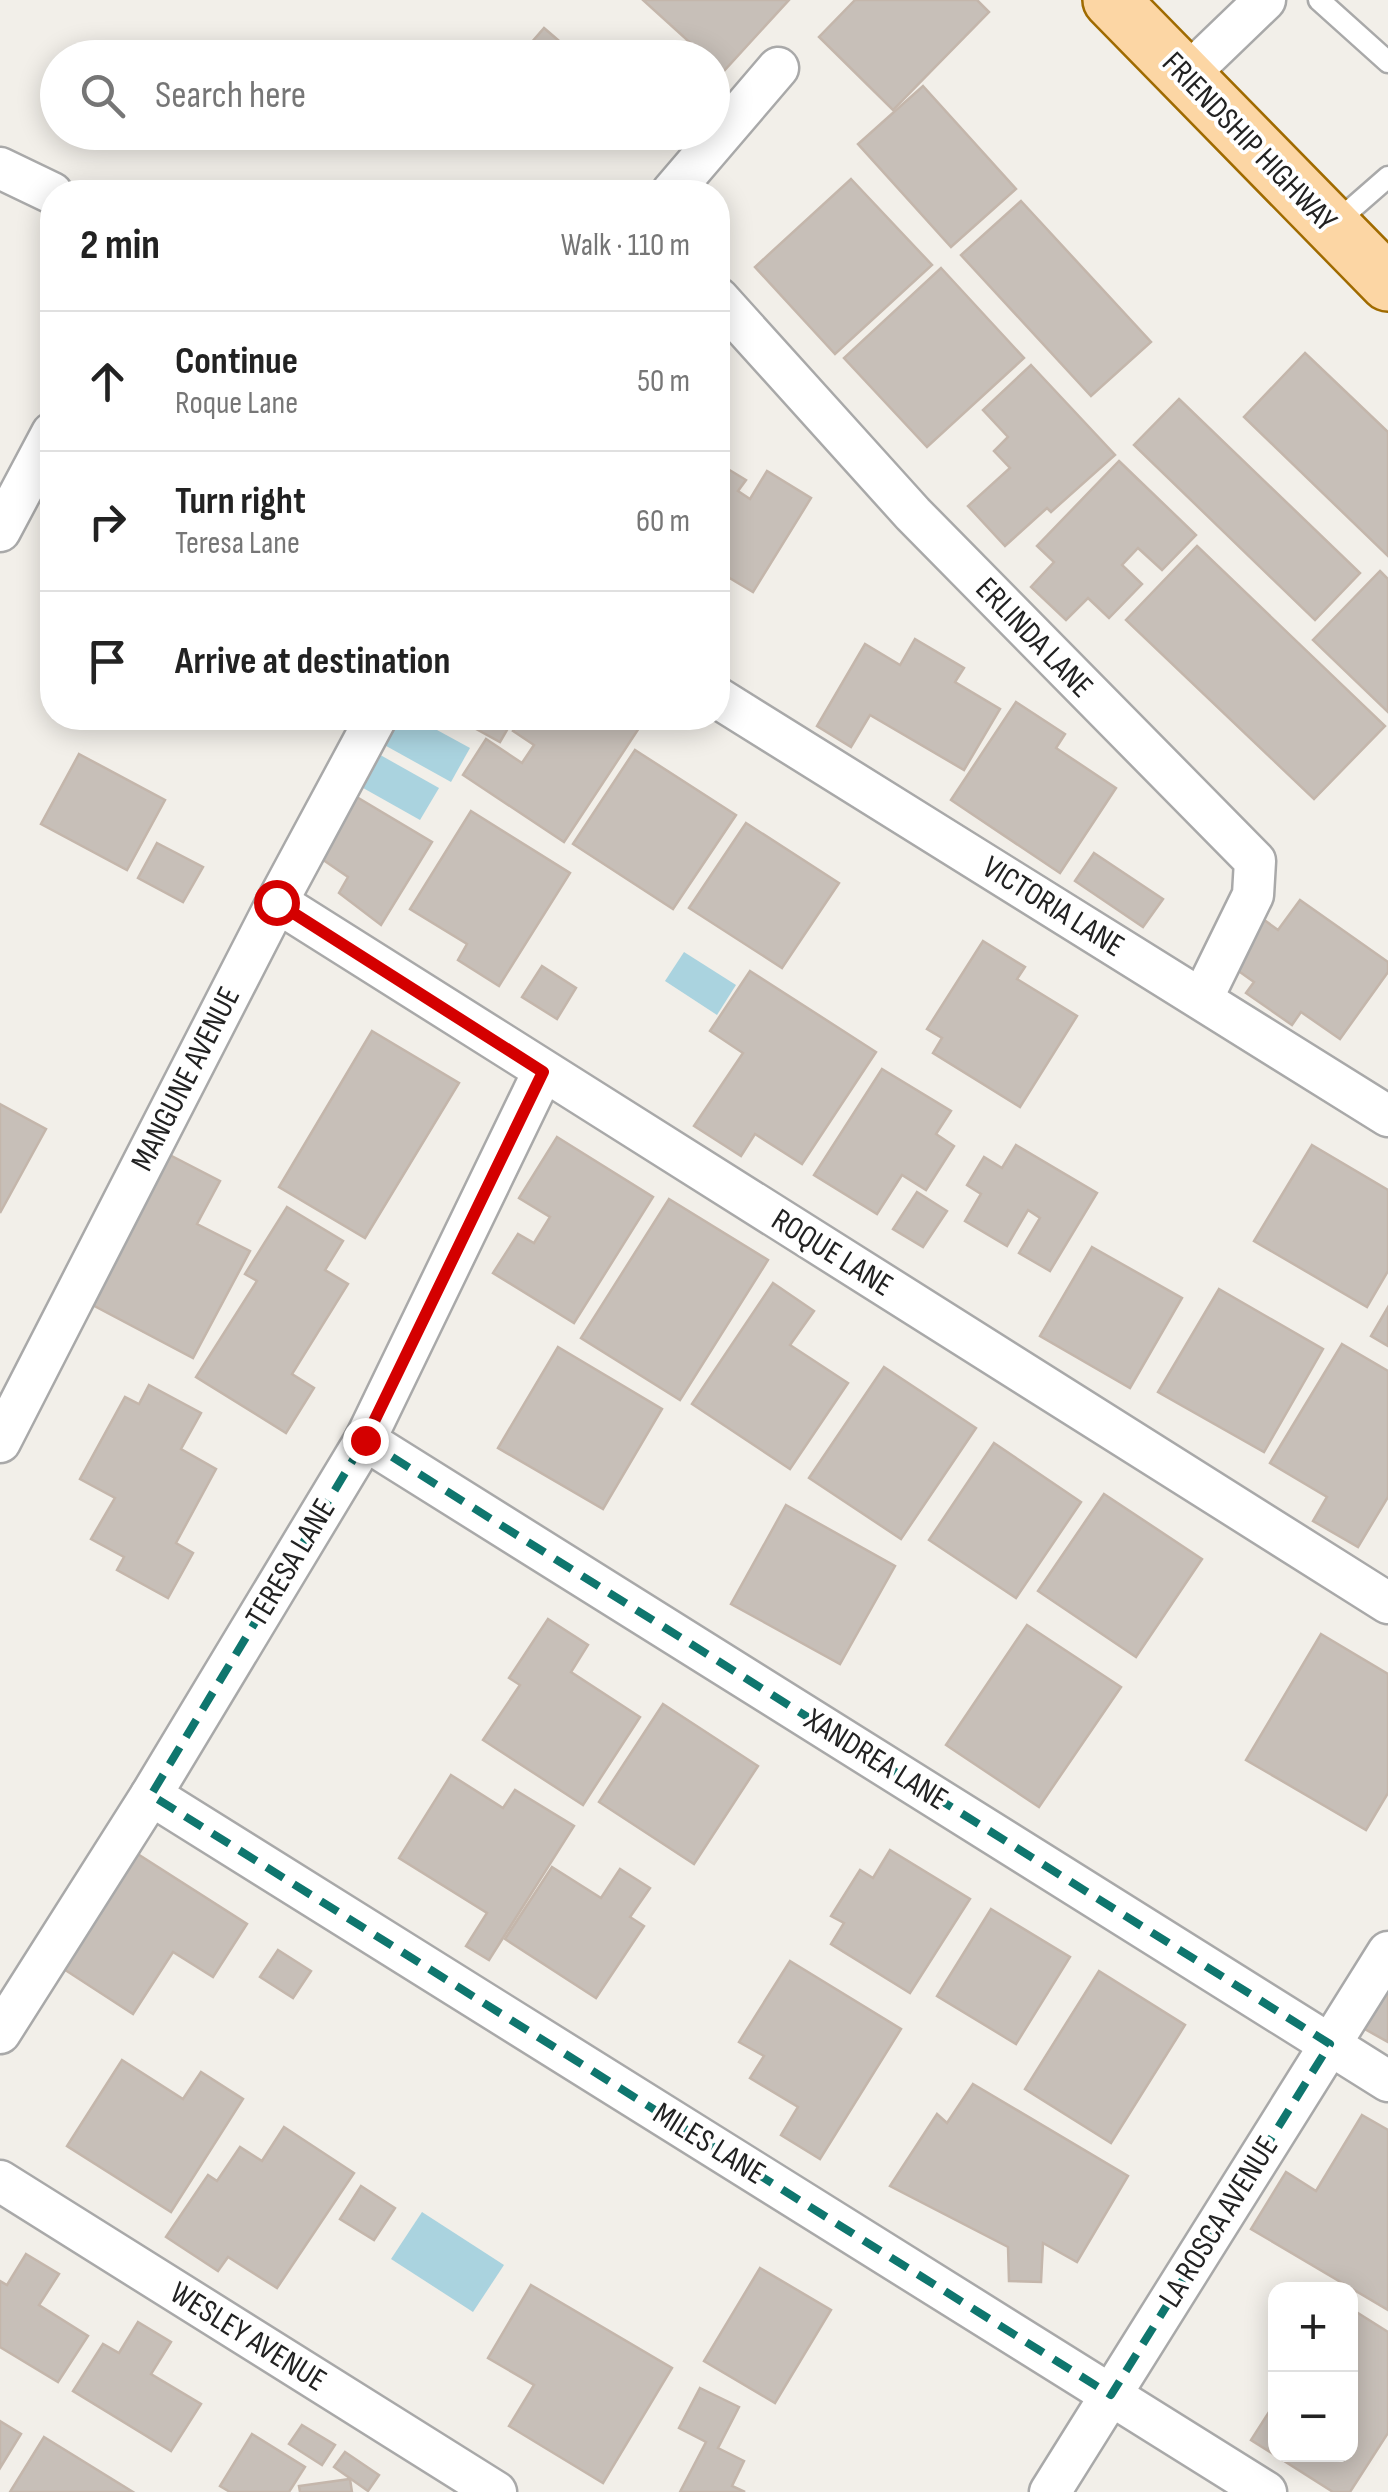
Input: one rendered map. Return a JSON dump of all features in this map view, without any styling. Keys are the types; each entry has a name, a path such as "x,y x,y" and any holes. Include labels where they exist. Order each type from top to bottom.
{"main road":[{"name":"FRIENDSHIP HIGHWAY","path":"1111,0 1388,284"}],"street":[{"path":"1185,77 1266,0"},
{"path":"730,124 778,68"},
{"path":"682,180 708,150"},
{"path":"0,168 40,187"},
{"name":"ERLINDA LANE","path":"730,311 913,514 1255,861 1253,894 1202,999"},
{"path":"0,531 40,456"},
{"name":"VICTORIA LANE","path":"730,705 1388,1116"},
{"name":"MANGUNE AVENUE","path":"0,1442 276,902 369,730"},
{"name":"ROQUE LANE","path":"276,902 1388,1603"},
{"name":"TERESA LANE","path":"0,2033 151,1795 365,1440 543,1072"},
{"name":"XANDREA LANE","path":"365,1440 1388,2081"},
{"name":"MILES LANE","path":"151,1795 1266,2492"},
{"name":"LA ROSCA AVENUE","path":"1050,2492 1388,1952"},
{"name":"WESLEY AVENUE","path":"0,2181 496,2492"}],"lane":[{"path":"1319,0 1388,62"},
{"path":"1332,227 1388,177"}],"highlighted area":[{"path":"365,1440 1330,2044 1111,2395 151,1795"}],"water":[{"path":"374,730 437,730 470,748 451,782 370,737"},
{"path":"375,752 439,788 420,820 356,784"},
{"path":"684,952 736,985 717,1015 665,981"},
{"path":"422,2212 504,2265 473,2312 391,2259"}],"building":[{"path":"643,0 789,0 730,64 730,40 687,40"},
{"path":"855,0 977,0 989,12 893,110 819,37"},
{"path":"544,28 558,40 534,40"},
{"path":"923,86 1016,189 951,247 858,144"},
{"path":"851,179 932,265 835,354 755,267"},
{"path":"1021,201 1151,342 1091,396 961,255"},
{"path":"941,268 1024,358 927,447 844,358"},
{"path":"1305,353 1388,432 1388,556 1244,417"},
{"path":"1031,365 1115,455 1051,512 1047,508 1005,546 968,506 1010,468 994,451 1008,437 983,410"},
{"path":"1179,399 1360,573 1315,620 1134,445"},
{"path":"1119,461 1196,535 1162,570 1138,548 1122,565 1142,584 1109,618 1088,598 1066,620 1031,587 1054,562 1037,546"},
{"path":"730,470 746,480 738,491 750,499 767,471 811,498 753,592 730,578"},
{"path":"1197,546 1385,726 1314,799 1126,620"},
{"path":"1380,571 1388,579 1388,712 1313,640"},
{"path":"915,639 964,668 955,682 1000,709 964,770 870,715 851,747 817,726 865,644 900,665"},
{"path":"1016,702 1065,734 1056,748 1116,788 1060,873 951,800"},
{"path":"478,730 507,730 500,742"},
{"path":"638,730 564,842 463,775 486,739 522,763 534,745 513,731"},
{"path":"635,750 736,815 673,909 573,844"},
{"path":"79,754 165,800 127,870 41,824"},
{"path":"350,793 432,842 381,925 339,893 348,877 313,853"},
{"path":"471,811 570,873 499,986 458,960 467,944 410,909"},
{"path":"746,823 839,883 782,968 689,908"},
{"path":"157,843 203,867 183,902 138,878"},
{"path":"1094,853 1163,899 1143,927 1075,881"},
{"path":"1300,900 1388,962 1388,972 1340,1039 1301,1012 1292,1025 1246,993 1254,982 1223,960 1256,914 1278,930"},
{"path":"983,941 1025,967 1017,979 1077,1016 1020,1107 933,1053 942,1038 927,1029"},
{"path":"542,966 576,988 557,1019 522,997"},
{"path":"750,971 876,1052 802,1164 755,1134 741,1156 694,1126 743,1053 710,1031"},
{"path":"372,1031 459,1083 365,1238 279,1187"},
{"path":"882,1069 951,1111 936,1134 954,1146 926,1190 902,1175 877,1214 814,1175"},
{"path":"0,1104 46,1129 0,1213"},
{"path":"557,1137 653,1197 574,1323 493,1273 518,1234 534,1243 550,1217 519,1198"},
{"path":"1016,1145 1097,1193 1050,1271 1019,1253 1040,1218 1028,1210 1007,1246 965,1221 981,1194 967,1185 984,1157 1002,1168"},
{"path":"1312,1145 1388,1190 1388,1271 1367,1307 1254,1241"},
{"path":"164,1152 220,1181 197,1224 250,1251 193,1358 85,1301"},
{"path":"917,1192 947,1211 923,1247 893,1229"},
{"path":"669,1199 768,1260 680,1400 581,1338"},
{"path":"287,1207 343,1241 325,1270 348,1284 292,1374 314,1388 286,1433 196,1377 257,1281 245,1274"},
{"path":"1092,1247 1182,1298 1130,1388 1040,1336"},
{"path":"773,1283 814,1311 790,1345 848,1383 790,1469 692,1404"},
{"path":"1219,1289 1323,1349 1264,1452 1158,1392"},
{"path":"1388,1307 1388,1346 1371,1336"},
{"path":"1342,1344 1388,1371 1388,1497 1358,1547 1313,1521 1327,1497 1270,1463"},
{"path":"558,1347 662,1409 603,1509 498,1448"},
{"path":"884,1367 976,1428 901,1539 809,1478"},
{"path":"149,1385 201,1413 181,1449 216,1469 176,1543 193,1553 168,1598 117,1570 124,1557 91,1539 115,1498 80,1479 125,1397 139,1404"},
{"path":"994,1443 1081,1502 1016,1598 929,1540"},
{"path":"1104,1494 1202,1559 1136,1657 1038,1591"},
{"path":"786,1505 895,1566 840,1664 731,1604"},
{"path":"548,1619 588,1645 571,1672 640,1717 583,1805 483,1740 520,1685 509,1678"},
{"path":"1027,1625 1121,1687 1039,1807 946,1745"},
{"path":"1321,1634 1388,1674 1388,1793 1366,1830 1246,1760"},
{"path":"663,1704 758,1766 694,1864 599,1802"},
{"path":"451,1775 503,1808 515,1790 574,1826 489,1960 466,1946 487,1913 399,1858"},
{"path":"890,1850 970,1899 910,1993 831,1944 844,1923 831,1916 860,1870 873,1878"},
{"path":"133,1851 247,1924 213,1977 173,1952 133,2014 59,1966"},
{"path":"552,1867 601,1898 620,1869 650,1888 630,1917 644,1926 596,1998 505,1939"},
{"path":"991,1909 1070,1957 1016,2044 937,1996"},
{"path":"278,1950 311,1971 293,1998 260,1977"},
{"path":"790,1961 901,2029 820,2159 781,2135 798,2107 750,2078 764,2056 739,2042"},
{"path":"1388,1965 1388,2042 1354,2023"},
{"path":"1099,1971 1185,2025 1111,2143 1025,2089"},
{"path":"122,2060 183,2099 201,2072 243,2099 171,2212 67,2146"},
{"path":"973,2084 1128,2176 1077,2262 1043,2243 1041,2282 1009,2281 1008,2247 890,2186 937,2114 947,2123"},
{"path":"1362,2115 1388,2130 1388,2310 1358,2292 1358,2282 1341,2282 1251,2229 1286,2172 1316,2191"},
{"path":"284,2127 354,2173 277,2288 228,2257 218,2271 166,2237 208,2175 217,2181 240,2147 262,2161"},
{"path":"361,2186 395,2208 374,2240 340,2219"},
{"path":"26,2254 59,2274 39,2305 88,2336 58,2382 0,2347 0,2281 7,2285"},
{"path":"760,2268 831,2310 775,2403 704,2361"},
{"path":"531,2285 672,2368 603,2483 509,2426 534,2385 488,2358"},
{"path":"1358,2313 1388,2332 1388,2433 1350,2492 1333,2492 1286,2462 1358,2462"},
{"path":"138,2322 171,2342 151,2374 201,2404 171,2451 73,2391 103,2344 119,2353"},
{"path":"700,2388 739,2407 718,2448 744,2461 732,2486 745,2492 680,2492 706,2442 679,2428"},
{"path":"1268,2413 1268,2451 1251,2440"},
{"path":"0,2421 21,2434 0,2468"},
{"path":"302,2425 335,2445 322,2465 289,2444"},
{"path":"252,2434 305,2467 289,2492 230,2492 220,2486"},
{"path":"44,2437 133,2492 10,2492"},
{"path":"345,2452 379,2475 368,2491 334,2467"},
{"path":"350,2479 352,2492 300,2492 299,2486"}],"route":[{"path":"276,902 543,1072 365,1440"}]}
